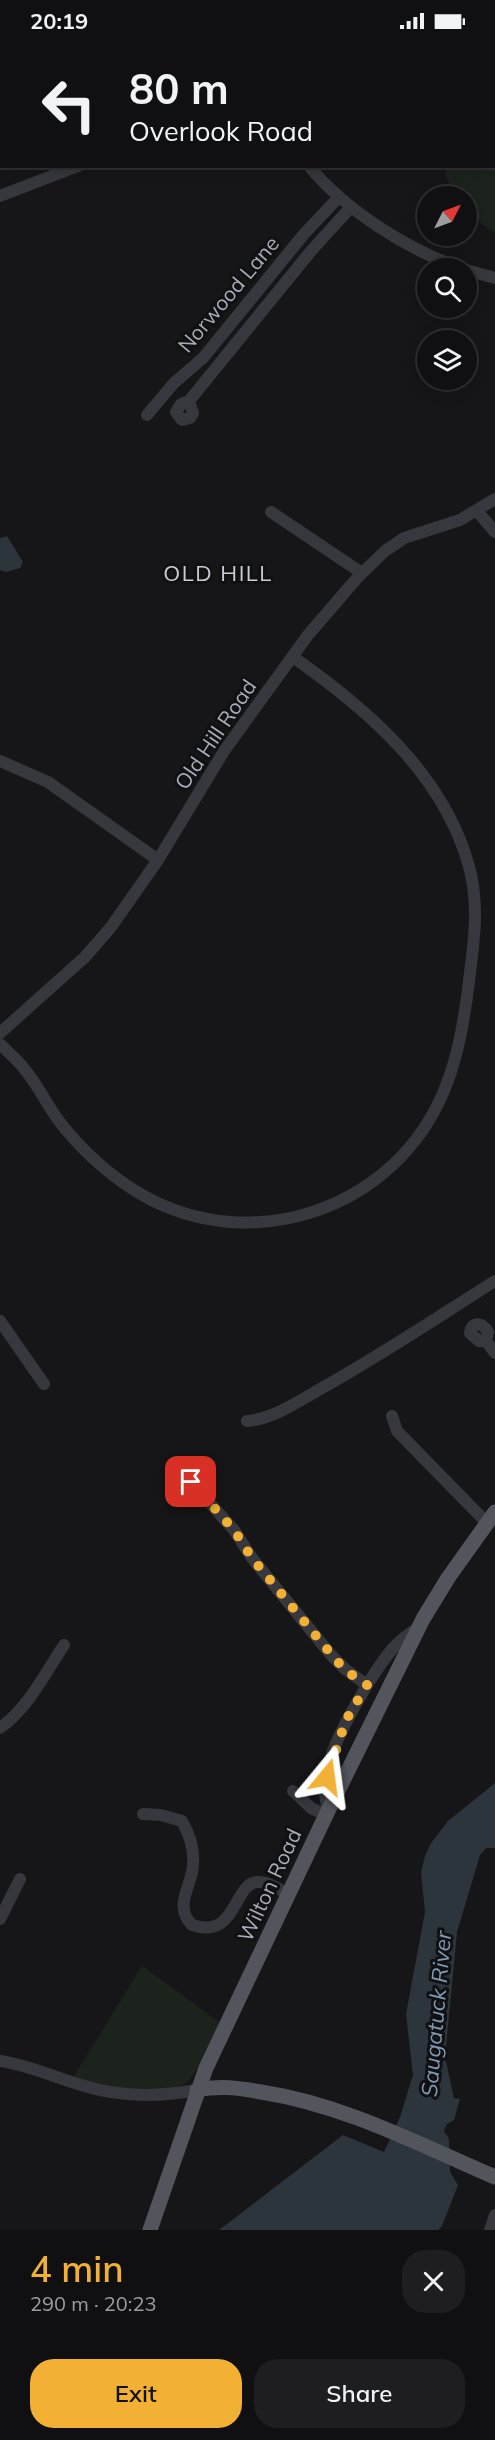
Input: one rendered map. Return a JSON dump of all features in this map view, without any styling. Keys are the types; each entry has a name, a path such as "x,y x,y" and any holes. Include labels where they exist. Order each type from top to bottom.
{"main road":[{"name":"Wilton Road","path":"150,2230 197,2090 327,1812 417,1629 491,1517"},
{"path":"197,2090 221,2086 274,2094 333,2108 389,2129 495,2177"}],"street":[{"path":"0,196 73,168"},
{"path":"311,168 350,208 438,258"},
{"name":"Norwood Lane","path":"147,415 174,383 203,358 304,234 338,198"},
{"path":"189,400 310,251 350,208"},
{"path":"477,273 495,278"},
{"name":"Old Hill Road","path":"0,1033 94,947 111,927 158,860 209,773 320,619 362,573 404,538 456,522 478,512 495,500"},
{"path":"271,512 362,573"},
{"path":"478,512 495,532"},
{"path":"0,1044 28,1073 68,1131 111,1173 153,1201 203,1219 265,1223 293,1218 318,1210 339,1201 370,1182 408,1148 418,1135 439,1102 450,1076 464,1017 476,918 470,869 447,812 397,744 353,701 293,657"},
{"path":"0,761 50,783 158,860"},
{"path":"246,1421 261,1420 356,1369 495,1281"},
{"path":"0,1321 44,1384"},
{"path":"486,1341 495,1353"},
{"path":"392,1416 397,1431 491,1517"},
{"path":"191,1482 234,1530 252,1558 331,1654 345,1670 367,1685"},
{"path":"293,1791 311,1808 327,1812 325,1795 331,1759 346,1720 393,1648 404,1636 417,1629"},
{"path":"0,1728 34,1695 42,1677 64,1645"},
{"path":"143,1814 162,1815 182,1821 190,1836 192,1871 183,1905 184,1914 192,1925 204,1928 222,1922 232,1912 245,1889 253,1882 263,1882 288,1894"},
{"path":"0,1919 20,1879"},
{"path":"0,2061 33,2068 105,2091 146,2095 177,2094 197,2090"},
{"path":"490,2230 495,2215"}],"shaded area":[{"path":"447,168 495,168 495,233 477,220 477,186 450,186 445,174"},
{"path":"142,1966 219,2022 194,2073 186,2083 175,2087 147,2090 73,2078"}],"water":[{"path":"7,536 23,562 20,568 6,572 0,570 0,538"},
{"name":"Saugatuck River","path":"495,1783 495,1848 486,1848 480,1855 457,1932 445,2057 454,2098 460,2099 454,2120 447,2124 444,2131 449,2139 450,2172 458,2185 442,2226 438,2230 219,2230 343,2135 384,2152 400,2117 413,2075 406,2014 425,1912 421,1872 425,1856 431,1843 448,1821"}],"district":[{"name":"OLD HILL","path":"218,573"}],"route":[{"path":"191,1482 234,1530 252,1558 331,1654 345,1670 367,1685 346,1720 331,1759 327,1777"}]}
